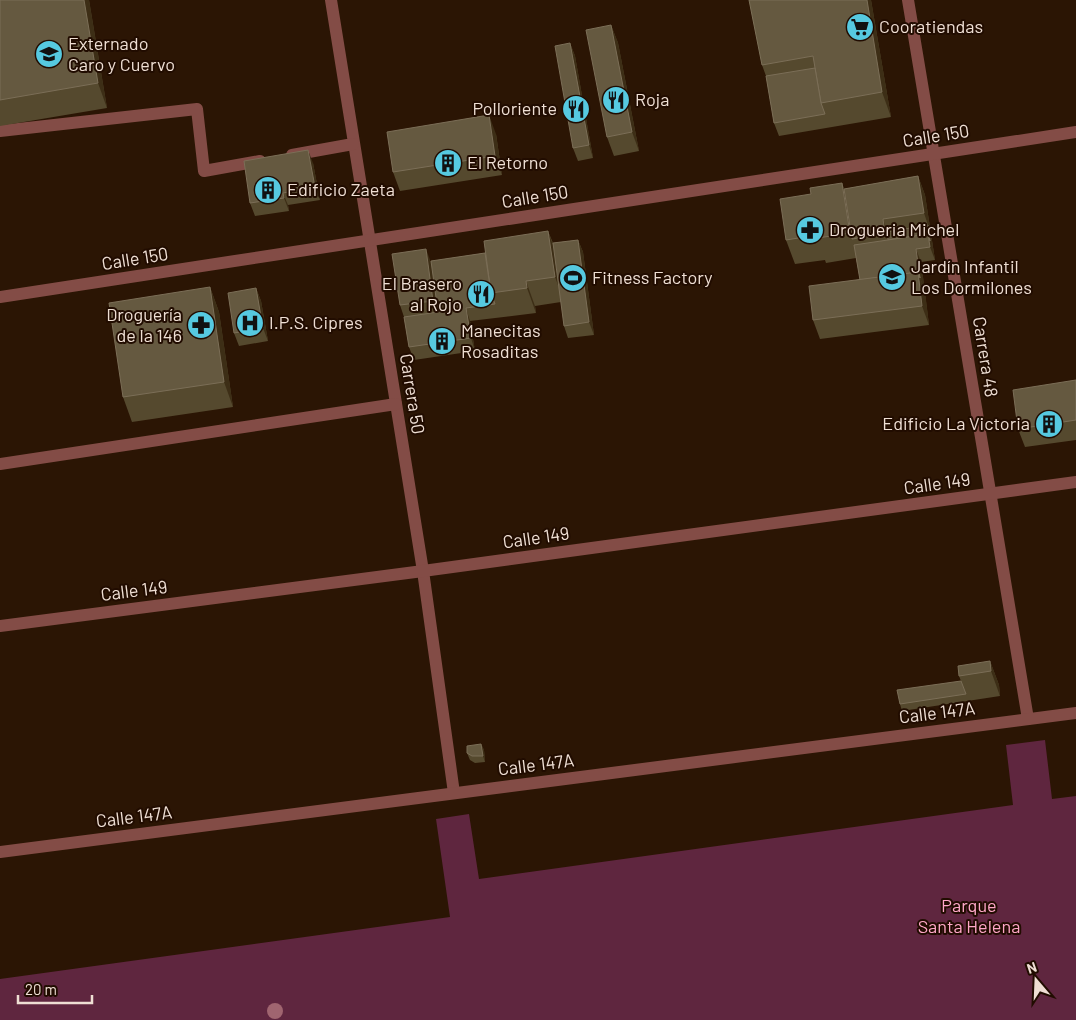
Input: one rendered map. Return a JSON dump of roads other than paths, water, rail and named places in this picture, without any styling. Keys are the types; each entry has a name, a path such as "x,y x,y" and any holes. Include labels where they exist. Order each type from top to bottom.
{"street":[{"name":"Carrera 50","path":"331,0 423,571 454,793"},
{"name":"Carrera 48","path":"908,0 1028,719"},
{"path":"0,132 197,109 204,171 354,144"},
{"name":"Calle 150","path":"0,297 1076,132"},
{"path":"0,464 396,404"},
{"name":"Calle 149","path":"0,626 423,571 1076,482"},
{"name":"Calle 147A","path":"0,852 1076,713"}],"place":[{"name":"Cooratiendas","path":"860,27"},
{"name":"Externado Caro y Cuervo","path":"49,54"},
{"name":"Roja","path":"616,100"},
{"name":"Polloriente","path":"576,109"},
{"name":"El Retorno","path":"448,163"},
{"name":"Edificio Zaeta","path":"268,190"},
{"name":"Drogueria Michel","path":"810,230"},
{"name":"Jardín Infantil Los Dormilones","path":"892,277"},
{"name":"Fitness Factory","path":"573,278"},
{"name":"El Brasero al Rojo","path":"481,294"},
{"name":"I.P.S. Cipres","path":"250,323"},
{"name":"Droguería de la 146","path":"201,325"},
{"name":"Manecitas Rosaditas","path":"442,341"},
{"name":"Edificio La Victoria","path":"1049,424"}],"park label":[{"name":"Parque Santa Helena","path":"969,916"}]}
